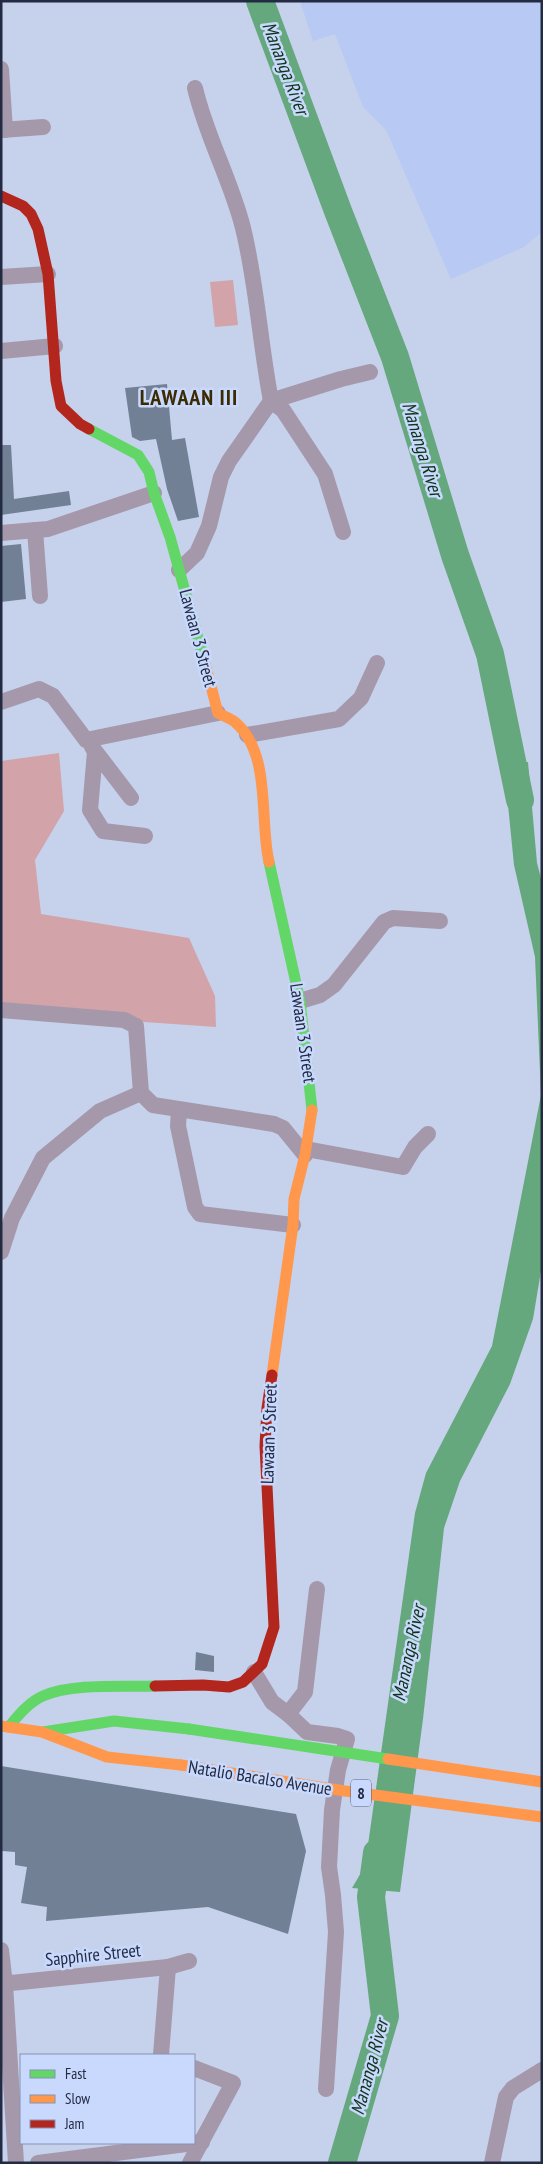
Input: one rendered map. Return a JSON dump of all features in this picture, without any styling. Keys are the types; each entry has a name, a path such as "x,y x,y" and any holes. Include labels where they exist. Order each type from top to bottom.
{"street":[{"path":"1,69 3,130 43,127"},
{"path":"195,88 201,114 231,188 243,228 272,401 283,410 325,474 343,532"},
{"name":"Lawaan 3 Street","path":"1,196 23,206 32,214 38,228 48,274 55,346 56,381 61,406 80,424 138,455 149,472 154,494 162,510 218,713 234,721 247,735 261,772 266,849 300,1001 313,1107 306,1152 294,1199 293,1225 267,1408 265,1446 274,1626 262,1664 243,1682 229,1687 203,1684 78,1688 43,1696 5,1727"},
{"path":"1,277 48,274"},
{"path":"1,351 55,346"},
{"path":"179,570 197,553 203,540 209,526 221,477 228,461 272,401 341,378 355,377 370,372"},
{"path":"1,533 48,529 154,494"},
{"path":"35,530 40,596"},
{"path":"247,735 339,719 361,698 377,662"},
{"path":"1,702 39,689 52,696 131,798"},
{"path":"91,746 218,713"},
{"path":"91,746 90,810 103,831 145,836"},
{"path":"300,1001 320,995 334,985 384,922 393,918 440,921"},
{"path":"1,1010 124,1020 136,1026 141,1093 153,1105 274,1124 282,1128 306,1152 403,1167 416,1147 428,1134"},
{"path":"1,1252 9,1209 43,1158 100,1111 141,1093"},
{"path":"178,1110 178,1126 195,1207 200,1214 293,1225"},
{"path":"288,1714 305,1692 317,1589"},
{"path":"254,1672 272,1702 307,1732 347,1739 338,1770 332,1810 329,1867 334,1894 336,1932 326,2089"},
{"name":"Natalio Bacalso Avenue","path":"42,1732 114,1721 189,1729 542,1782"},
{"name":"Natalio Bacalso Avenue","path":"5,1727 42,1732 107,1757 181,1765 345,1791 542,1817"},
{"path":"1,1950 16,2163"},
{"name":"Sapphire Street","path":"3,1984 168,1967 189,1961"},
{"path":"160,2054 168,1967"},
{"path":"190,2163 233,2083 195,2068"},
{"path":"492,2163 506,2097 513,2088 542,2070"},
{"path":"195,2143 202,2142"},
{"path":"38,2163 186,2144"}],"shaded area":[{"path":"300,1 542,1 542,176 540,178 542,180 542,232 524,247 451,279 386,130 363,107 335,34 313,41"},
{"path":"233,280 238,325 215,327 210,282"},
{"path":"59,753 64,811 35,860 41,914 189,938 215,996 216,1027 1,1012 1,761"}],"water":[{"path":"528,762 537,863 542,882 542,1265 533,1319 510,1384 460,1481 444,1528 423,1719 400,1892 352,1888 365,1866 415,1513 426,1473 492,1346 541,1095 535,957 514,865 504,765"}],"building":[{"path":"167,384 172,440 185,438 199,517 178,521 167,489 156,439 140,441 132,437 125,388"},
{"path":"1,445 11,445 14,499 69,491 71,505 1,515"},
{"path":"21,544 26,599 1,602 1,546"},
{"path":"196,1652 214,1656 214,1672 195,1670"},
{"path":"1,1766 296,1814 306,1851 288,1934 208,1907 46,1921 47,1907 21,1903 27,1867 15,1865 15,1852 2,1851"}],"waterway":[{"name":"Mananga River","path":"260,1 338,211 395,357 455,555 490,654 520,800"},
{"name":"Mananga River","path":"342,2163 385,2016 371,1897 377,1853"}],"traffic: fast":[{"path":"89,429 138,455 149,472 154,493 170,537 204,660"},
{"path":"269,862 300,1001 312,1110"},
{"path":"9,1727 28,1705 43,1696 55,1692 83,1687 155,1686"},
{"path":"43,1732 114,1721 189,1729"},
{"path":"189,1729 388,1759"}],"traffic: slow":[{"path":"204,660 218,713 235,722 247,735 255,751 262,788 269,862"},
{"path":"272,1375 293,1225 294,1199 305,1155 312,1110"},
{"path":"1,1726 42,1732 107,1757 181,1765"},
{"path":"388,1759 542,1782"},
{"path":"181,1765 345,1791 542,1817"}],"traffic: jam":[{"path":"1,196 23,206 31,214 38,229 48,274 56,381 61,406 80,424 89,429"},
{"path":"155,1686 203,1685 229,1687 243,1682 262,1664 274,1627 265,1446 267,1408 272,1375"}],"district":[{"name":"LAWAAN III","path":"189,397"}]}
